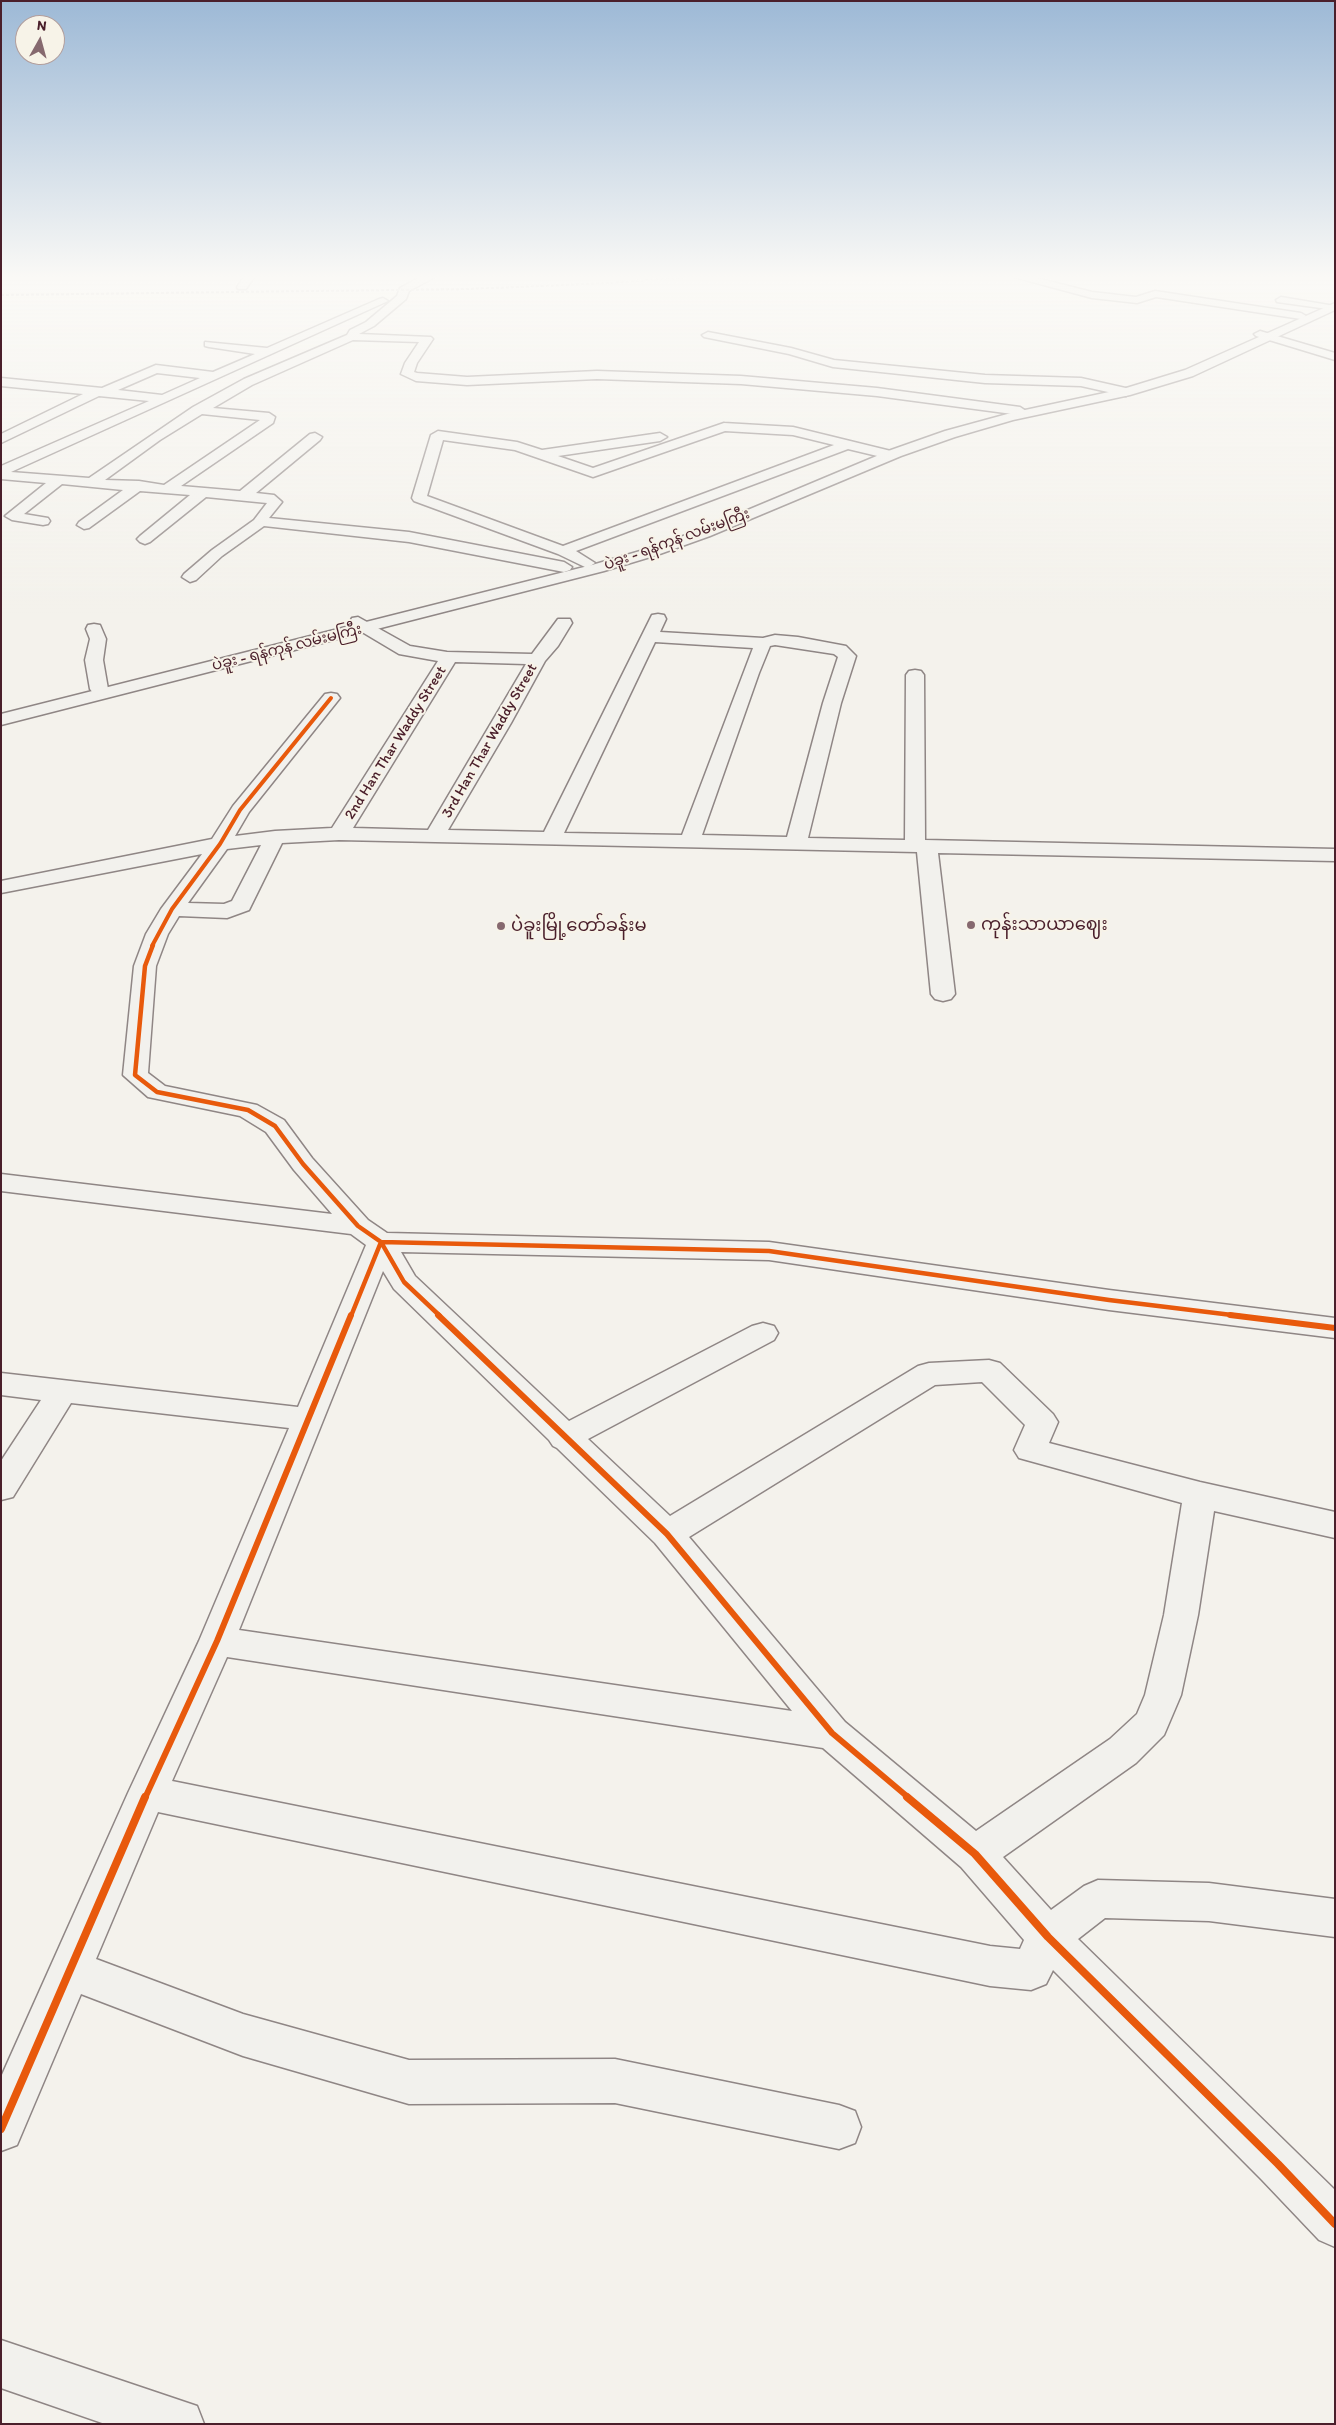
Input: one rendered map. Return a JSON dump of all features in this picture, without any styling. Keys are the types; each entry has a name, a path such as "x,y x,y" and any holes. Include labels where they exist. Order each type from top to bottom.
{"main road":[{"path":"81,389 161,398"},
{"path":"1,439 106,389"},
{"path":"1,473 182,389"},
{"path":"94,482 155,437 236,389"},
{"path":"845,389 1020,410"},
{"path":"1112,389 1120,391"},
{"name":"ပဲခူး - ရန်ကုန် လမ်းမကြီး","path":"885,454 1011,417 1127,389"},
{"name":"ပဲခူး - ရန်ကုန် လမ်းမကြီး","path":"1,720 578,568 652,552 705,533 941,431 1020,410 1120,391"},
{"path":"148,405 269,418 168,488"},
{"path":"540,454 724,428 793,431 885,454"},
{"path":"578,568 563,551 478,519 417,503 438,435 517,446 593,473 724,428"},
{"path":"244,495 315,437"},
{"path":"563,551 846,445"},
{"path":"1,473 268,498 275,502 261,518 262,521"},
{"path":"43,521 12,516 60,480"},
{"path":"84,525 140,486"},
{"path":"145,539 204,491"},
{"path":"441,521 478,519"},
{"path":"190,577 217,553 262,521 409,536 578,568"},
{"path":"551,838 658,619"},
{"name":"3rd Han Thar Waddy Street","path":"435,835 537,659 552,642 564,623"},
{"name":"ပဲခူး - ရန်ကုန် လမ်းမကြီး","path":"1,713 363,624"},
{"name":"2nd Han Thar Waddy Street","path":"339,834 448,660 445,657 405,650 363,624"},
{"path":"94,630 98,639 95,669 98,689"},
{"path":"650,637 763,644 775,640 798,642 840,650 847,656 832,703 796,843"},
{"path":"690,841 750,673 763,644"},
{"path":"445,657 537,659"},
{"path":"916,675 921,846 943,994"},
{"path":"331,698 240,810 220,844 172,909 157,934 145,966 135,1075 158,1092 248,1110 275,1126 303,1164 369,1234 404,1282 564,1438 668,1534 832,1732 975,1854 1048,1938 1271,2157 1335,2224"},
{"path":"1,888 220,844 275,837 339,834 1335,856"},
{"path":"172,909 228,910 241,905 275,837"},
{"path":"4,1187 369,1234 769,1251 1109,1300 1335,1328"},
{"path":"1,2129 147,1793 217,1640 306,1419 369,1234"},
{"path":"564,1438 763,1333"},
{"path":"668,1534 929,1374 989,1370 1042,1422 1030,1450 1200,1495 1335,1525"},
{"path":"1,1384 306,1419"},
{"path":"1,1488 63,1391"},
{"path":"975,1854 1123,1751 1151,1724 1163,1695 1179,1624 1200,1495"},
{"path":"217,1640 832,1732"},
{"path":"147,1793 990,1966 1031,1970 1048,1938 1098,1899 1209,1902 1335,1918"},
{"path":"70,1970 243,2036 409,2082 615,2081 839,2127"},
{"path":"1,2364 179,2424"}],"cycle path":[{"path":"331,698 240,810 220,844 172,909 157,934 145,966 135,1075 157,1092 248,1110 275,1126 303,1164 358,1226 381,1242 404,1282 667,1534 832,1733 975,1854 1048,1937 1278,2164 1335,2224"},
{"path":"1,2129 147,1793 217,1641 381,1242 769,1251 1109,1300 1335,1328"}],"place":[{"name":"ကုန်းသာယာဈေး","path":"971,925"},
{"name":"ပဲခူးမြို့တော်ခန်းမ","path":"501,926"}]}
